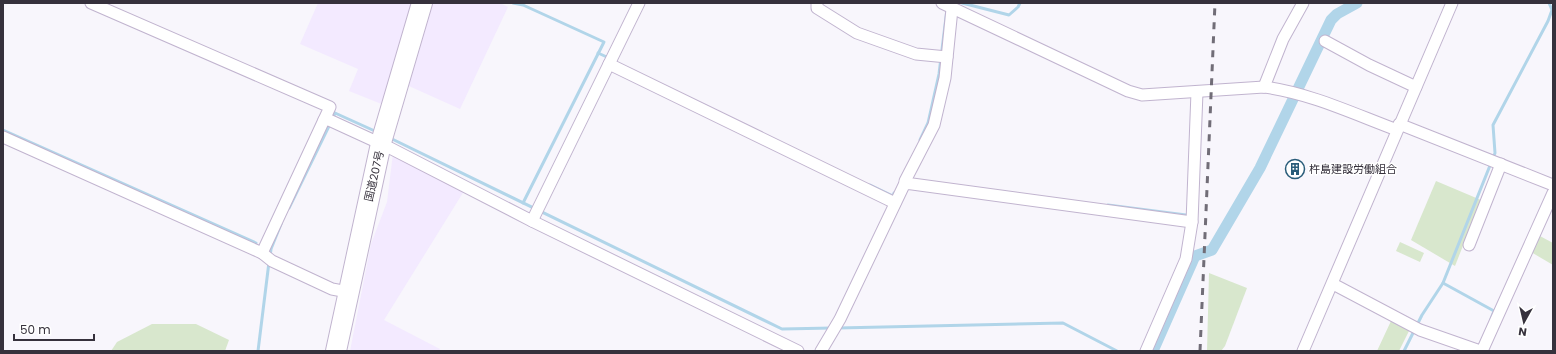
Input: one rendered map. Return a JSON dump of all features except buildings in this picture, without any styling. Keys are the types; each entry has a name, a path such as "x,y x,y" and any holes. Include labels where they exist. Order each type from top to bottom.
{"highway":[{"name":"国道207号","path":"336,351 383,138 422,3"}],"street":[{"path":"91,3 330,107 329,121 267,257"},
{"path":"533,219 639,3"},
{"path":"817,3 817,8 857,33 916,54 943,57"},
{"path":"1264,87 1283,39 1303,3"},
{"path":"1303,351 1333,284 1398,127 1452,3"},
{"path":"907,177 934,124 945,78 943,57 947,6 1128,91 1142,95 1264,87 1291,92 1398,127 1485,158 1553,185"},
{"path":"1324,40 1370,65 1416,87"},
{"path":"611,61 895,202"},
{"path":"1146,351 1186,259 1192,222 1197,92"},
{"path":"329,121 383,138 390,148 798,351"},
{"path":"3,137 267,257 332,289 348,292"},
{"path":"1469,245 1501,164"},
{"path":"821,351 840,319 905,183 1192,222"},
{"path":"1333,284 1415,328 1481,351 1553,193"}],"shaded area":[{"path":"318,3 500,3 508,7 460,109 391,78 384,105 349,91 358,69 300,44"},
{"path":"394,145 441,167 469,183 384,320 440,349 439,351 350,351 371,244 387,202"}],"green space":[{"path":"1436,181 1481,200 1455,266 1411,240"},
{"path":"1538,235 1553,243 1553,265 1531,252"},
{"path":"1400,242 1424,253 1420,262 1396,251"},
{"path":"1209,273 1247,288 1225,346 1221,351 1207,351"},
{"path":"1391,321 1409,331 1399,351 1377,351"},
{"path":"152,324 196,324 229,340 225,351 111,351 117,342"}],"waterway":[{"path":"513,3 523,5 604,42 523,203"},
{"path":"962,3 1009,15 1018,7 1020,3"},
{"path":"1153,351 1195,256 1212,250 1260,168 1331,20 1337,14 1357,3"},
{"path":"1404,351 1422,315 1443,283 1495,153 1493,125 1548,21 1552,10 1549,3"},
{"path":"920,140 928,123 939,74 947,9"},
{"path":"598,53 609,58"},
{"path":"333,118 335,113 377,132"},
{"path":"289,208 330,124"},
{"path":"3,130 256,243"},
{"path":"390,138 782,329 832,328"},
{"path":"870,185 893,196 894,193"},
{"path":"1108,205 1186,215"},
{"path":"270,257 271,249 281,224"},
{"path":"258,351 269,262"},
{"path":"1443,283 1494,311 1491,319"},
{"path":"838,328 1063,323 1117,351"}],"railway":[{"path":"1200,351 1215,3"}],"place":[{"name":"杵島建設労働組合","path":"1295,169"}]}
